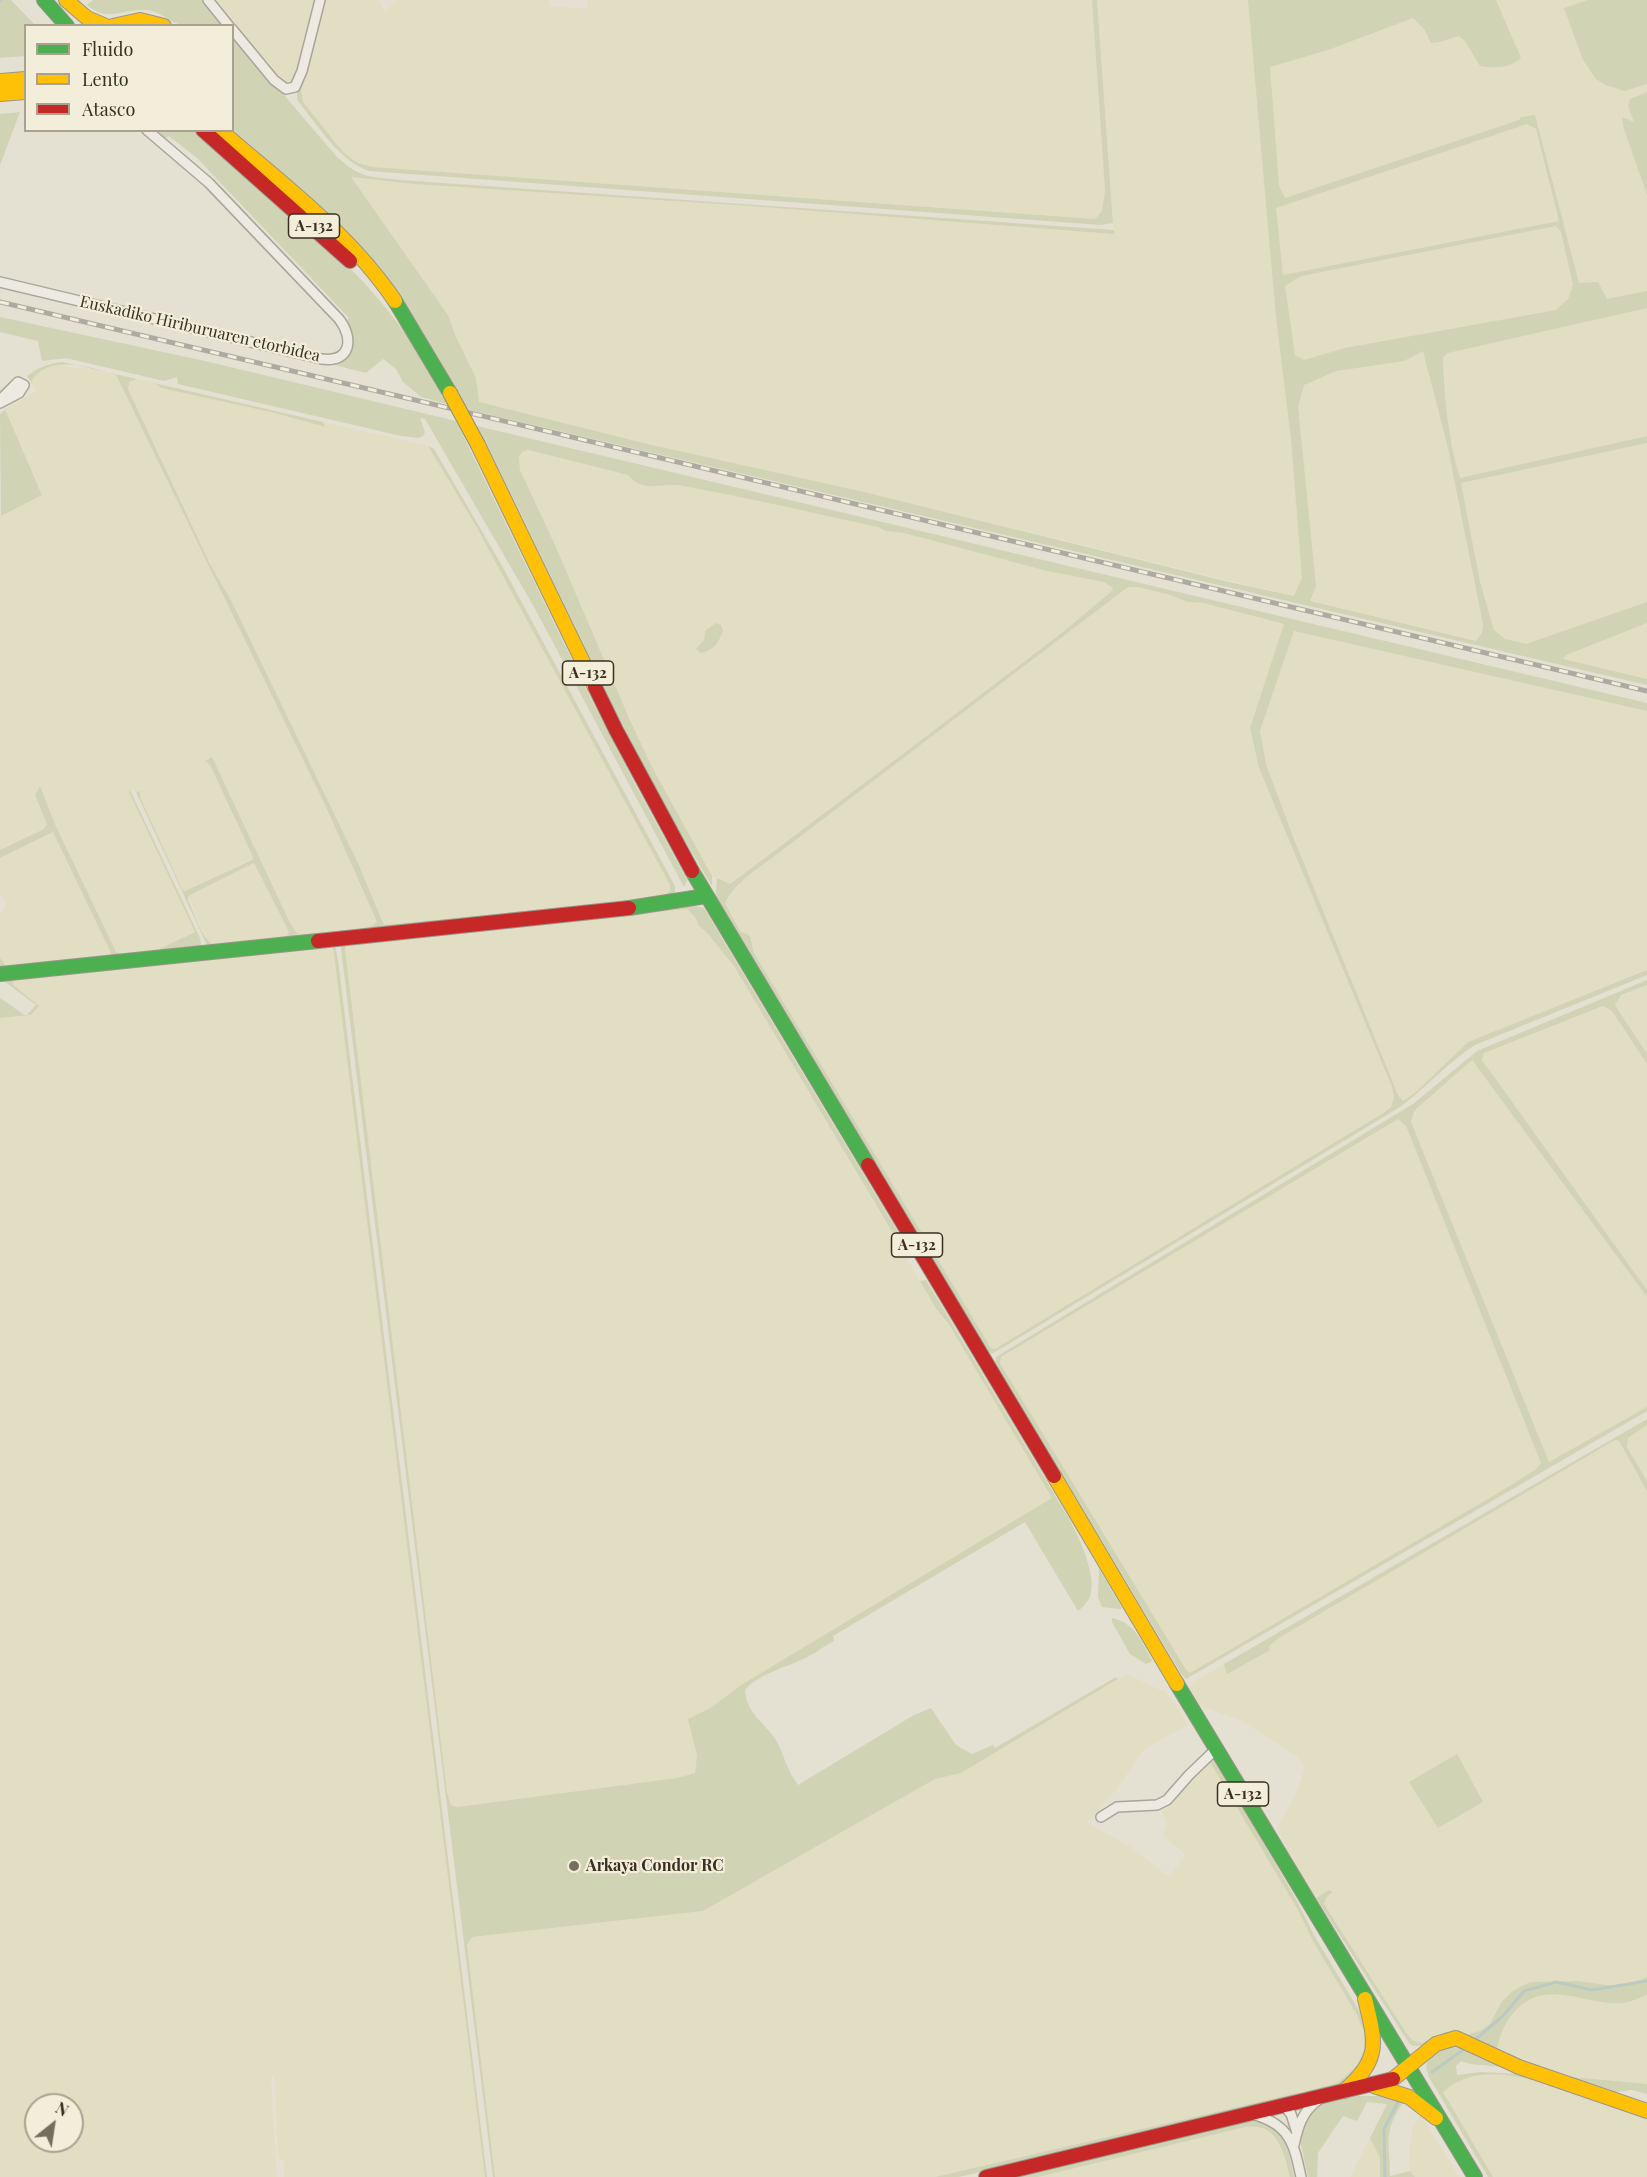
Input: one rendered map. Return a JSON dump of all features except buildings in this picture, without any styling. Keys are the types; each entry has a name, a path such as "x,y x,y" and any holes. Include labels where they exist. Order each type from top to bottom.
{"main road":[{"path":"66,0 87,18 101,24"},
{"path":"48,5 66,24"},
{"path":"122,24 140,20 156,24"},
{"path":"3,87 24,80"},
{"path":"3,87 24,92"},
{"name":"A-132","path":"205,132 349,260 414,333"},
{"name":"A-132","path":"222,132 336,231 382,283 414,333 478,445 616,730 706,896 1475,2177"},
{"path":"0,974 645,906 706,896"},
{"path":"1363,1991 1371,2026 1372,2058 1374,2065 1389,2082"},
{"path":"986,2177 1389,2082 1410,2069 1425,2051 1439,2042 1456,2038 1519,2067 1647,2110"},
{"path":"1340,2094 1365,2073 1372,2058"},
{"path":"1372,2086 1409,2097 1428,2110 1445,2127"}],"street":[{"path":"208,0 227,24"},
{"path":"234,31 274,80 286,89 295,87 302,71 320,0"},
{"name":"Euskadiko Hiriburuaren etorbidea","path":"0,282 322,359 332,360 343,354 348,345 349,336 339,319 209,183 149,132"},
{"path":"1101,1817 1117,1808 1157,1804 1167,1800 1216,1749"},
{"path":"1292,2133 1311,2105 1321,2098"},
{"path":"1285,2107 1291,2114 1292,2133 1301,2177"},
{"path":"1253,2114 1271,2120 1292,2133"}],"shaded area":[{"path":"213,0 316,0 301,62 294,78 289,83 282,83"},
{"path":"325,0 379,0 385,12 397,0 550,0 550,6 587,9 588,0 1092,0 1105,191 1102,211 1095,219 373,167 358,163 344,153 303,102 301,90"},
{"path":"1097,0 1647,0 1647,679 1317,604 1294,596 864,492 652,445 478,402 476,378 448,315 350,177 414,184 749,206 1114,234"},
{"path":"57,365 116,375 326,807 377,922 369,928 298,935 290,923 211,758 205,761 210,765 253,856 252,859 185,891 183,891 140,797 140,791 136,792 133,789 129,792 195,932 157,950 121,954 116,952 55,824 40,787 35,795 47,824 44,829 0,850 0,512 1,516 42,494 5,409 37,391 31,382 35,376 44,368"},
{"path":"137,379 154,383 161,388 275,413 324,427 323,422 428,446 477,528 670,885 670,891 665,895 646,899 384,925 358,863 232,602 210,564 128,389 128,382"},
{"path":"528,450 628,475 642,486 679,485 757,500 878,527 886,531 904,533 1047,571 1104,582 1112,586 1113,590 1059,635 729,884 712,876 652,767 629,718 555,545 520,470 519,456"},
{"path":"1128,587 1138,587 1188,602 1203,603 1285,625 1250,728 1259,768 1392,1087 1394,1098 1391,1107 1277,1179 995,1349 991,1348 754,953 750,936 740,931 725,903 741,882"},
{"path":"1294,631 1647,711 1647,970 1468,1042 1416,1092 1403,1101 1398,1095 1266,764 1260,731"},
{"path":"53,832 58,838 111,953 6,966 0,958 0,916 6,902 0,895 0,858"},
{"path":"254,863 289,932 287,936 214,945 209,942 202,929 188,896"},
{"path":"687,909 734,966 937,1310 948,1323 1053,1498 741,1685 712,1707 688,1719 697,1755 695,1773 677,1778 457,1807 451,1805 447,1792 346,945"},
{"path":"333,946 485,2177 284,2177 284,2163 278,2157 274,2077 271,2077 277,2177 0,2177 0,1018 31,1015 38,1006 12,984 16,978"},
{"path":"1647,985 1647,1054 1615,1005 1621,995"},
{"path":"1604,1006 1612,1011 1647,1064 1647,1291 1482,1060 1484,1053"},
{"path":"1472,1059 1647,1297 1647,1407 1549,1463 1411,1122 1414,1111"},
{"path":"1398,1118 1406,1126 1541,1463 1535,1470 1493,1496 1190,1673 1000,1363 1001,1357"},
{"path":"1647,1425 1647,1481 1627,1446 1628,1438"},
{"path":"1615,1440 1619,1441 1647,1491 1647,1977 1621,1987 1579,1981 1502,2001 1490,2024 1480,2031 1469,2034 1447,2032 1421,2043 1412,2040 1405,2031 1323,1904 1326,1898 1333,1893 1329,1890 1316,1898 1278,1832 1279,1824 1295,1797 1305,1767 1297,1756 1240,1720 1201,1706 1190,1687 1193,1682 1224,1664 1228,1673 1268,1652 1269,1646 1279,1638"},
{"path":"1127,1674 1160,1690 1164,1689 1188,1724 1143,1750 1116,1790 1087,1823 1132,1848 1169,1877 1186,1855 1163,1835 1167,1823 1162,1813 1186,1784 1210,1762 1298,1910 1364,2031 1364,2049 1358,2064 1337,2083 935,2177 495,2177 467,1945 472,1937 703,1911 935,1779 961,1773"},
{"path":"1549,1993 1622,2003 1647,1995 1647,2084 1572,2077 1536,2066 1497,2048 1499,2034 1514,2013 1528,1999"},
{"path":"1491,2074 1521,2076 1647,2115 1647,2177 1493,2177 1442,2091 1464,2078"},
{"path":"1420,2113 1459,2177 1415,2177 1410,2171 1409,2150 1412,2130"},
{"path":"1257,2126 1270,2133 1281,2145 1290,2177 1038,2177 1229,2131"},
{"path":"1370,2138 1380,2158 1380,2177 1350,2177"}],"green space":[{"path":"0,0 11,0 34,24 24,24 24,56 0,58"},
{"path":"93,0 204,0 224,24 180,24 150,11 136,10 108,14 94,10 87,5"},
{"path":"322,0 325,0 301,89 303,102 344,153 358,163 373,167 1095,219 1102,211 1105,191 1092,0 1097,0 1113,223 1101,225 369,171 358,166 338,150 297,100 297,89"},
{"path":"1248,0 1496,0 1521,58 1507,66 1480,66 1465,41 1459,36 1431,43 1424,29 1413,18 1328,50 1270,67 1279,186 1285,198 1519,120 1521,117 1535,115 1579,283 1598,282 1607,299 1647,291 1647,308 1448,353 1443,357 1447,418 1452,449 1460,478 1647,436 1647,443 1461,483 1480,582 1494,630 1505,639 1526,644 1647,602 1647,623 1566,655 1563,659 1647,679 1647,685 474,411 421,397 403,382 396,369 383,359 366,373 331,364 345,357 352,348 353,336 346,322 349,318 197,158 169,136 164,140 153,132 197,132 300,220 365,284 394,319 420,356 442,395 462,398 421,329 231,132 234,132 234,36 336,156 352,169 372,177 1114,230 1114,234 749,206 414,184 351,177 448,315 476,378 479,402 1294,596 1302,578 1291,439 1276,317","holes":["1527,124 1536,129 1559,221 1283,275 1276,208","1556,226 1561,232 1573,285 1568,299 1556,310 1345,348 1304,360 1295,355 1285,286 1301,276","1423,351 1448,448 1483,624 1482,633 1476,641 1310,601 1316,586 1298,407 1304,385 1336,371 1404,361"]},
{"path":"1588,0 1647,0 1647,84 1624,91 1596,79 1583,60 1564,8"},
{"path":"1647,92 1647,195 1622,117 1634,122 1628,106 1630,99"},
{"path":"20,112 0,165 0,114"},
{"path":"0,317 205,361 456,421 593,703 687,880 684,887 534,607 425,419 420,418 425,432 423,436 419,438 401,436 178,384 177,377 164,381 66,358 42,361 38,341 0,332"},
{"path":"62,362 77,365 58,365 48,368 38,373 31,382 27,376 39,368"},
{"path":"107,372 137,379 129,382 128,389 210,564 232,602 358,863 384,925 646,899 665,895 670,891 670,885 477,528 428,446 434,449 501,564 675,886 673,897 210,948 136,792 140,791 140,797 183,891 185,891 252,860 253,857 210,765 205,761 212,757 290,923 298,935 369,928 377,922 326,807 116,375","holes":["254,863 289,932 287,936 214,945 205,937 188,896"]},
{"path":"154,383 323,422 325,427 275,413 161,388"},
{"path":"5,409 42,495 1,516 0,414"},
{"path":"477,426 1647,703 1647,711 1294,631 1260,731 1266,764 1292,834 1398,1095 1403,1101 1416,1092 1468,1042 1647,970 1647,975 1475,1045 1400,1107 992,1354 988,1351 719,901 716,894 717,878 730,884 1059,635 1113,590 1112,587 1104,582 1047,571 904,533 886,531 878,527 684,486 646,486 634,481 628,475 528,450 522,452 519,456 520,470 555,545 629,718 652,767 712,876 712,886 667,810 637,753","holes":["1128,587 1138,587 1188,602 1203,603 1284,624 1250,728 1259,768 1392,1087 1394,1098 1391,1107 1383,1113 995,1349 991,1348 754,953 750,936 740,931 725,903 742,881 757,869"]},
{"path":"716,623 721,625 723,631 719,640 715,646 700,653 696,649 704,640 705,631"},
{"path":"40,786 55,824 116,952 121,954 157,950 195,932 130,790 200,938 199,949 0,969 0,958 6,966 111,953 53,832 0,858 0,850 44,829 47,824 35,795"},
{"path":"690,905 704,908 908,1249 904,1252 734,966 687,909 346,945 447,1792 451,1805 457,1807 677,1778 695,1773 697,1755 688,1719 712,1707 741,1685 1052,1498 948,1323 937,1310 920,1281 926,1280 1071,1522 1089,1568 1092,1588 1089,1598 1078,1611 1025,1522 833,1636 834,1641 815,1653 759,1679 745,1690 749,1706 773,1735 798,1785 914,1715 931,1708 956,1745 972,1754 993,1745 995,1748 1116,1677 1118,1679 961,1773 935,1779 703,1911 472,1937 467,1945 495,2177 493,2177 341,949 343,943"},
{"path":"332,943 335,946 487,2177 485,2177 333,946 16,978 12,984 39,1006 31,1015 27,1015 36,1005 0,978"},
{"path":"1647,980 1647,985 1621,995 1615,1005 1647,1054 1647,1064 1612,1011 1603,1006 1484,1053 1482,1060 1647,1290 1647,1297 1472,1060 1414,1111 1411,1122 1549,1462 1647,1407 1647,1411 1186,1679 995,1362 996,1357 1413,1104 1477,1051","holes":["1398,1119 1406,1126 1541,1463 1535,1470 1493,1496 1190,1673 1000,1363 1001,1357"]},
{"path":"0,998 25,1016 0,1018"},
{"path":"1647,1419 1647,1425 1628,1438 1627,1447 1647,1481 1647,1491 1619,1441 1615,1440 1279,1638 1269,1646 1269,1651 1227,1674 1224,1664"},
{"path":"1099,1569 1122,1608 1102,1607 1098,1597"},
{"path":"1112,1618 1132,1628 1152,1660 1151,1662 1146,1664 1130,1654"},
{"path":"1457,1754 1483,1802 1438,1828 1409,1782"},
{"path":"1213,1760 1251,1821 1314,1935 1367,2024 1368,2053 1358,2073 1338,2088 959,2177 935,2177 1337,2083 1358,2064 1364,2049 1364,2032 1357,2015 1210,1762"},
{"path":"1329,1890 1333,1892 1326,1898 1324,1904 1405,2031 1412,2040 1421,2043 1447,2032 1469,2034 1480,2031 1490,2024 1502,2001 1514,1990 1530,1982 1579,1981 1621,1987 1647,1977 1647,1995 1627,2002 1607,2003 1554,1994 1542,1995 1530,2000 1510,2017 1497,2048 1536,2066 1572,2077 1647,2084 1647,2094 1632,2090 1608,2093 1556,2077 1480,2044 1413,2046 1316,1898"},
{"path":"1450,2042 1503,2067 1461,2061 1456,2066 1457,2075 1480,2072 1522,2074 1628,2108 1519,2077 1487,2075 1471,2077 1457,2083 1443,2092 1493,2177 1488,2177 1429,2077 1426,2067 1428,2058"},
{"path":"1357,2096 1391,2096 1404,2101 1390,2130 1390,2176 1410,2171 1415,2177 1380,2177 1380,2158 1370,2138 1387,2104 1367,2102 1357,2121 1343,2116 1318,2153 1317,2177 1308,2177 1299,2135 1309,2113 1319,2105"},
{"path":"1250,2121 1262,2122 1278,2131 1287,2147 1294,2177 1290,2177 1284,2154 1272,2134 1251,2126 1038,2177 1013,2177"}],"waterway":[{"path":"1477,2038 1503,2016 1524,1991 1556,1982 1592,1990 1647,1981"},
{"path":"1432,2072 1466,2048"},
{"path":"1385,2177 1384,2129 1398,2102"}],"railway":[{"path":"0,302 1647,691"}],"traffic: fast":[{"path":"44,0 65,24"},
{"path":"395,301 450,393"},
{"path":"692,871 868,1165"},
{"path":"629,908 706,896"},
{"path":"0,974 318,941"},
{"path":"1177,1684 1475,2177"}],"traffic: slow":[{"path":"66,0 87,18 101,24"},
{"path":"122,24 140,20 156,24"},
{"path":"0,81 24,79"},
{"path":"0,94 24,92"},
{"path":"222,132 290,189 335,231 377,276 395,301"},
{"path":"450,393 478,445"},
{"path":"478,445 595,687"},
{"path":"1054,1476 1177,1684"},
{"path":"1344,2091 1356,2080 1370,2059 1373,2039 1365,1999"},
{"path":"1393,2079 1436,2044 1456,2038 1519,2067 1647,2111"},
{"path":"1374,2086 1409,2097 1436,2118"}],"traffic: jam":[{"path":"205,132 350,261"},
{"path":"595,687 692,871"},
{"path":"318,941 629,908"},
{"path":"868,1165 1054,1476"},
{"path":"986,2177 1393,2079"}],"place":[{"name":"Arkaya Condor RC","path":"574,1866"}]}
